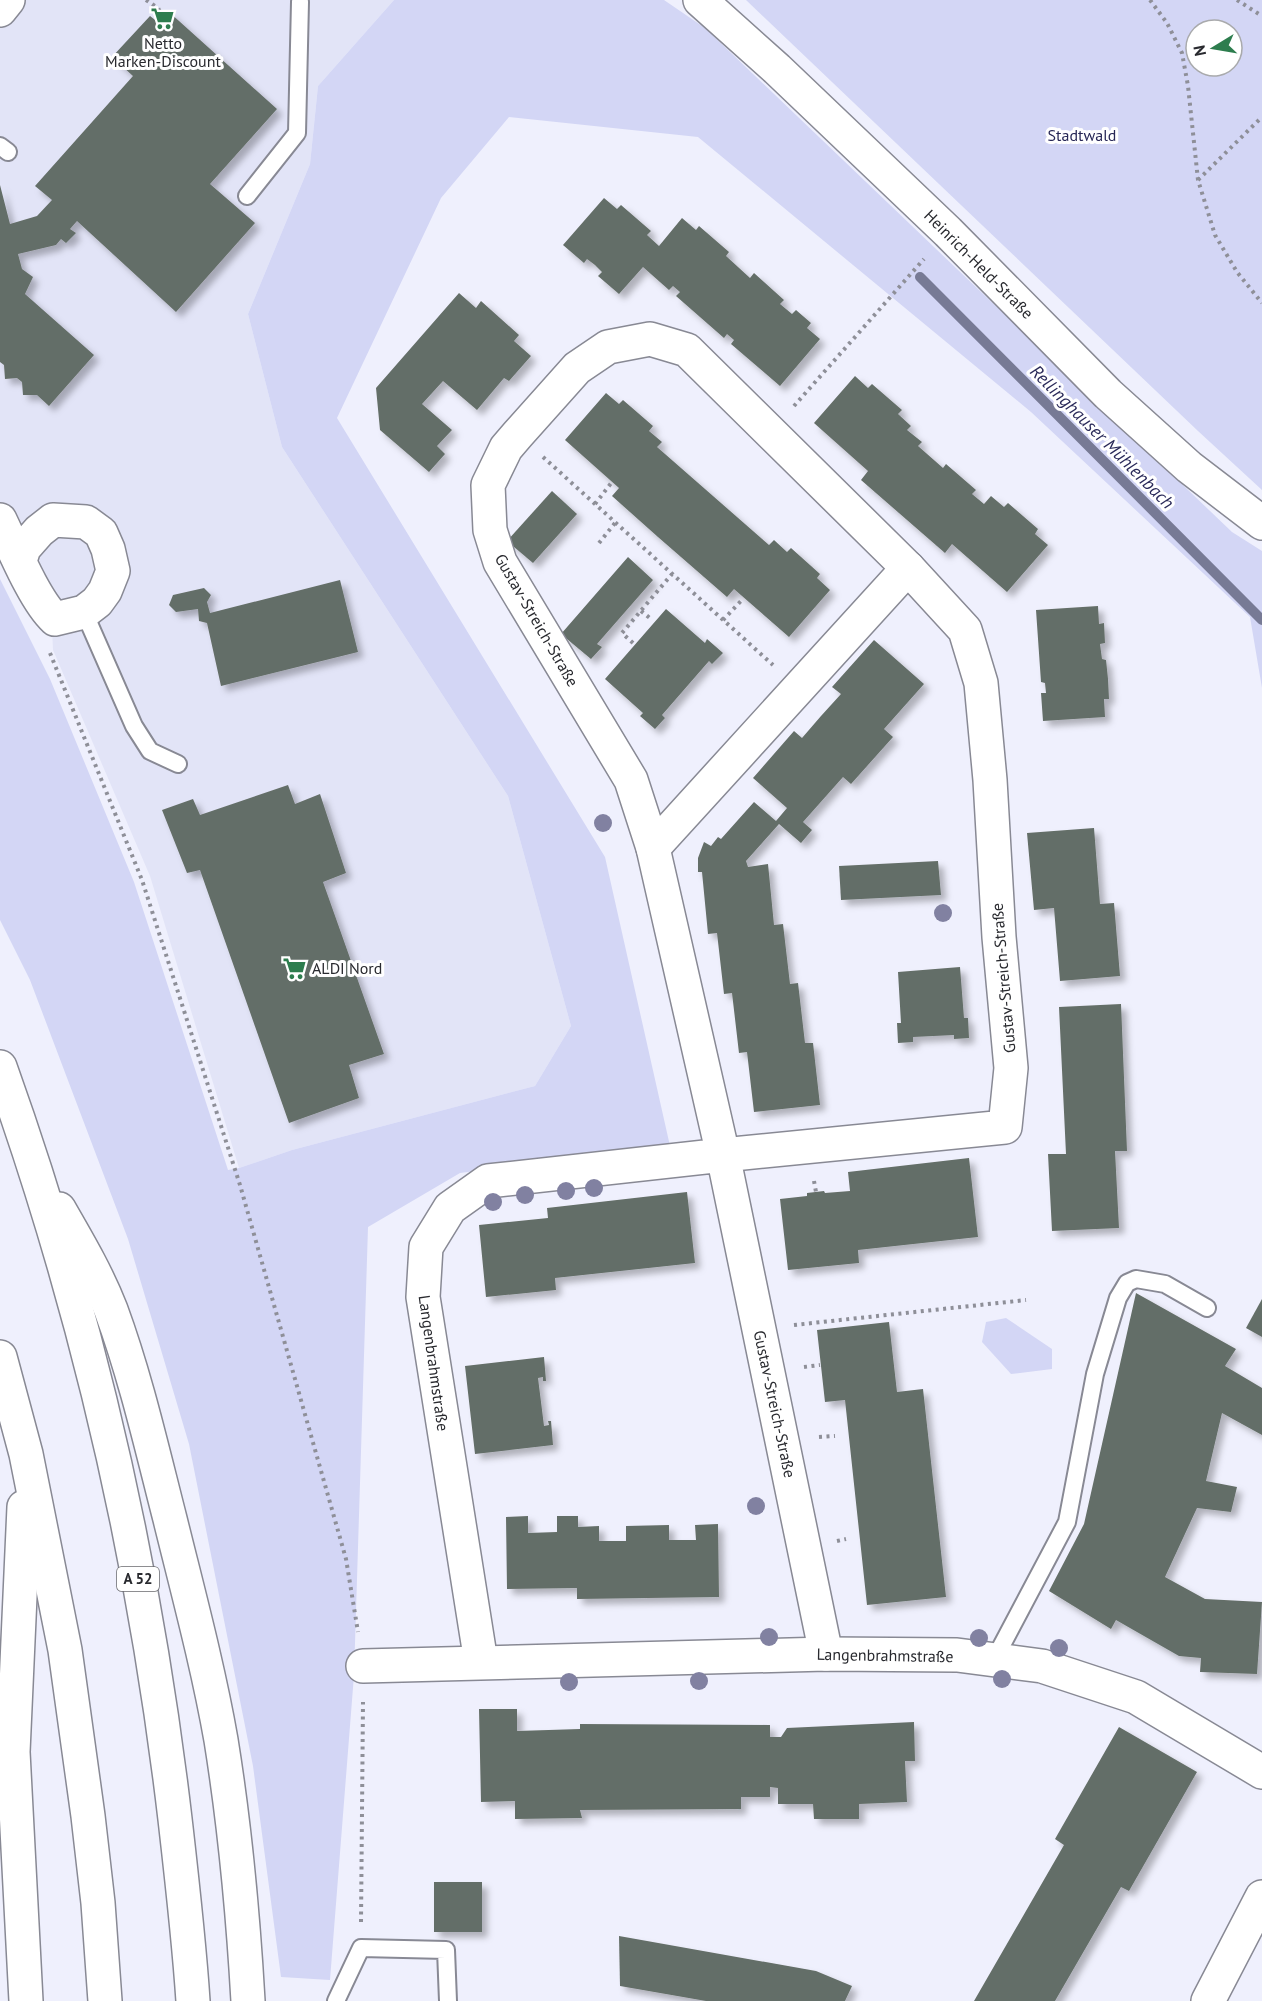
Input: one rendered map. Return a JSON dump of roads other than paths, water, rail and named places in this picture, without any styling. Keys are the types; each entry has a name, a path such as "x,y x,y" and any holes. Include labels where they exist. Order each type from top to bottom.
{"main road":[{"path":"0,10 9,0"},
{"name":"Heinrich-Held-Straße","path":"700,0 777,69 948,232 1108,394 1190,467 1262,523"},
{"name":"Gustav-Streich-Straße","path":"723,1155 1005,1127 1011,1068 999,937 990,780 981,683 965,630 908,568 687,350 650,339 608,347 577,368 506,448 488,485 490,530 500,562 631,780 654,848 723,1155 826,1654"},
{"path":"0,520 20,561 46,611 55,619 84,612 97,602 105,591 113,572 108,549 101,532 86,522 53,520 39,531 24,548 20,561"},
{"path":"654,848 908,568"},
{"name":"A 52","path":"0,1067 35,1167 93,1375 121,1492 153,1660 169,1767 193,2001"},
{"name":"Langenbrahmstraße","path":"481,1662 423,1297 426,1247 450,1208 488,1181 723,1155"},
{"path":"35,1167 86,1254 110,1309 132,1376 159,1477 194,1616 220,1738 242,1896 248,2001"},
{"path":"0,1357 26,1454 65,1650 96,1881 105,2001"},
{"path":"26,1454 13,1752 26,2001"},
{"name":"Langenbrahmstraße","path":"363,1666 826,1654 957,1655 1042,1666 1136,1697 1262,1772"},
{"path":"1208,2001 1262,1897"}],"lane":[{"path":"248,196 297,133 300,2"},
{"path":"84,612 134,726 150,752 178,764"},
{"path":"993,1660 1067,1522 1095,1374 1118,1298 1127,1283 1136,1279 1165,1284 1207,1308"},
{"path":"336,2001 361,1948 446,1950 448,2001"}],"waterway":[{"name":"Rellinghauser Mühlenbach","path":"920,277 1262,620"}],"place":[{"name":"Netto Marken-Discount","path":"163,18"},
{"name":"ALDI Nord","path":"294,968"}],"park label":[{"name":"Stadtwald","path":"1082,135"}]}
